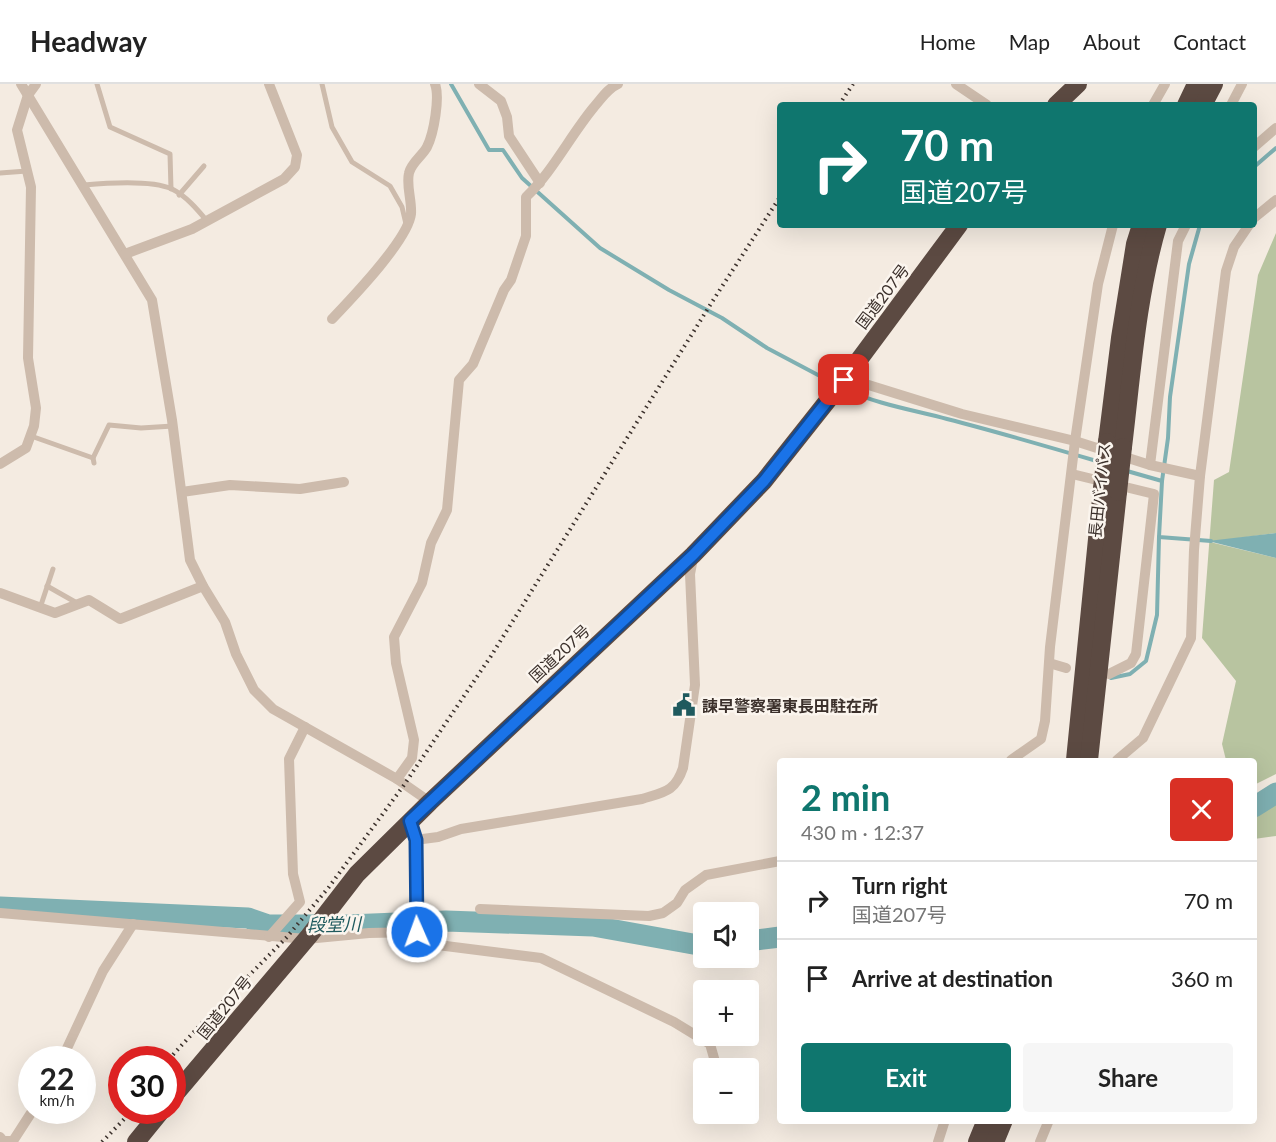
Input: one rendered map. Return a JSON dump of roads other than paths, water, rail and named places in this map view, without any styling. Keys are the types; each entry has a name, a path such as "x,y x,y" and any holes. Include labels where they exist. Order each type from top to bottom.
{"highway":[{"path":"1059,102 1078,84"},
{"path":"1187,102 1196,84"},
{"path":"1205,102 1214,84"},
{"name":"国道207号","path":"186,1081 357,874 430,802 693,555 764,481 842,384 957,228"},
{"name":"長田バイパス","path":"1075,758 1110,491 1122,327 1135,244 1140,228"},
{"name":"長田バイパス","path":"1115,444 1157,228"},
{"name":"長田バイパス","path":"1089,758 1110,491"},
{"path":"136,1142 151,1124"},
{"path":"977,1142 984,1124"},
{"path":"995,1142 1002,1124"}],"street":[{"path":"21,84 152,300 173,426 190,560 202,586 225,622 236,654 254,690 273,709 397,779 430,802"},
{"path":"0,464 26,448 34,426 36,408 28,358 31,187 17,129 28,95 36,84"},
{"path":"125,254 192,229 284,179 295,167 297,154 269,84"},
{"path":"332,319 363,287 407,229 411,212 408,188 409,171 427,146 434,124 438,90 435,84"},
{"path":"479,84 501,101 507,117 509,136 539,184"},
{"path":"397,779 412,758 414,740 396,663 394,636 422,584 431,543 447,510 459,380 472,364 511,280 526,236 525,197 539,184 609,88 618,84"},
{"path":"956,84 983,102"},
{"path":"1156,102 1165,84"},
{"path":"1233,102 1242,84"},
{"path":"1257,144 1276,128"},
{"path":"1257,216 1276,200"},
{"path":"1014,758 1041,739 1046,721 1049,663 1075,444 1098,284 1112,228"},
{"path":"1153,466 1178,241 1184,228"},
{"path":"1120,758 1143,738 1191,638 1200,476 1226,272 1234,247 1247,228"},
{"path":"842,384 1153,466 1200,476"},
{"path":"1072,474 1154,494 1136,654 1131,663 1109,674"},
{"path":"182,492 230,485 300,489 344,482"},
{"path":"416,840 438,837 461,830 642,799 670,790 679,779 683,768 695,685 690,574 693,555"},
{"path":"0,593 55,613 89,600 120,619 202,586"},
{"path":"1049,663 1066,668"},
{"path":"269,937 300,902 293,874 289,759 305,727"},
{"path":"410,821 416,840 417,932 422,943 541,958 626,997 683,1028 710,1044 714,1058"},
{"path":"480,909 649,916 663,913 677,903 685,890 706,875 777,862"},
{"path":"0,913 269,937 417,932"},
{"path":"68,1046 103,971 133,924"},
{"path":"0,1137 3,1141 14,1141 24,1124"},
{"path":"938,1142 944,1124"},
{"path":"1040,1142 1047,1124"}],"lane":[{"path":"97,84 110,127 170,154 171,189"},
{"path":"322,84 332,127 352,162 390,186 402,207 407,229"},
{"path":"179,195 204,166"},
{"path":"0,173 27,171"},
{"path":"82,185 137,183 171,189 196,207 207,221"},
{"path":"31,436 94,460 109,425 141,428 173,426"},
{"path":"40,608 53,569"},
{"path":"47,586 78,604"}],"water":[{"path":"1276,533 1276,558 1208,541"}],"waterway":[{"path":"451,84 489,150 503,150 522,178 600,248 669,290 722,318 767,348 835,384"},
{"path":"1257,164 1276,148"},
{"path":"1127,471 1162,481 1168,438 1170,397 1189,264 1199,228"},
{"path":"845,389 882,403 985,429 1100,462"},
{"path":"1162,481 1159,537 1211,541"},
{"path":"1111,678 1130,674 1146,661 1157,615 1159,537"},
{"name":"段堂川","path":"1257,805 1276,793"},
{"name":"段堂川","path":"0,907 248,918 268,925 446,921 593,926 693,944"},
{"name":"段堂川","path":"759,940 777,937"}],"railway":[{"path":"841,102 853,84"},
{"path":"181,1046 286,938 329,887 404,785 491,656 777,202"},
{"path":"102,1142 119,1124"}],"place":[{"name":"諫早警察署東長田駐在所","path":"684,705"}]}
